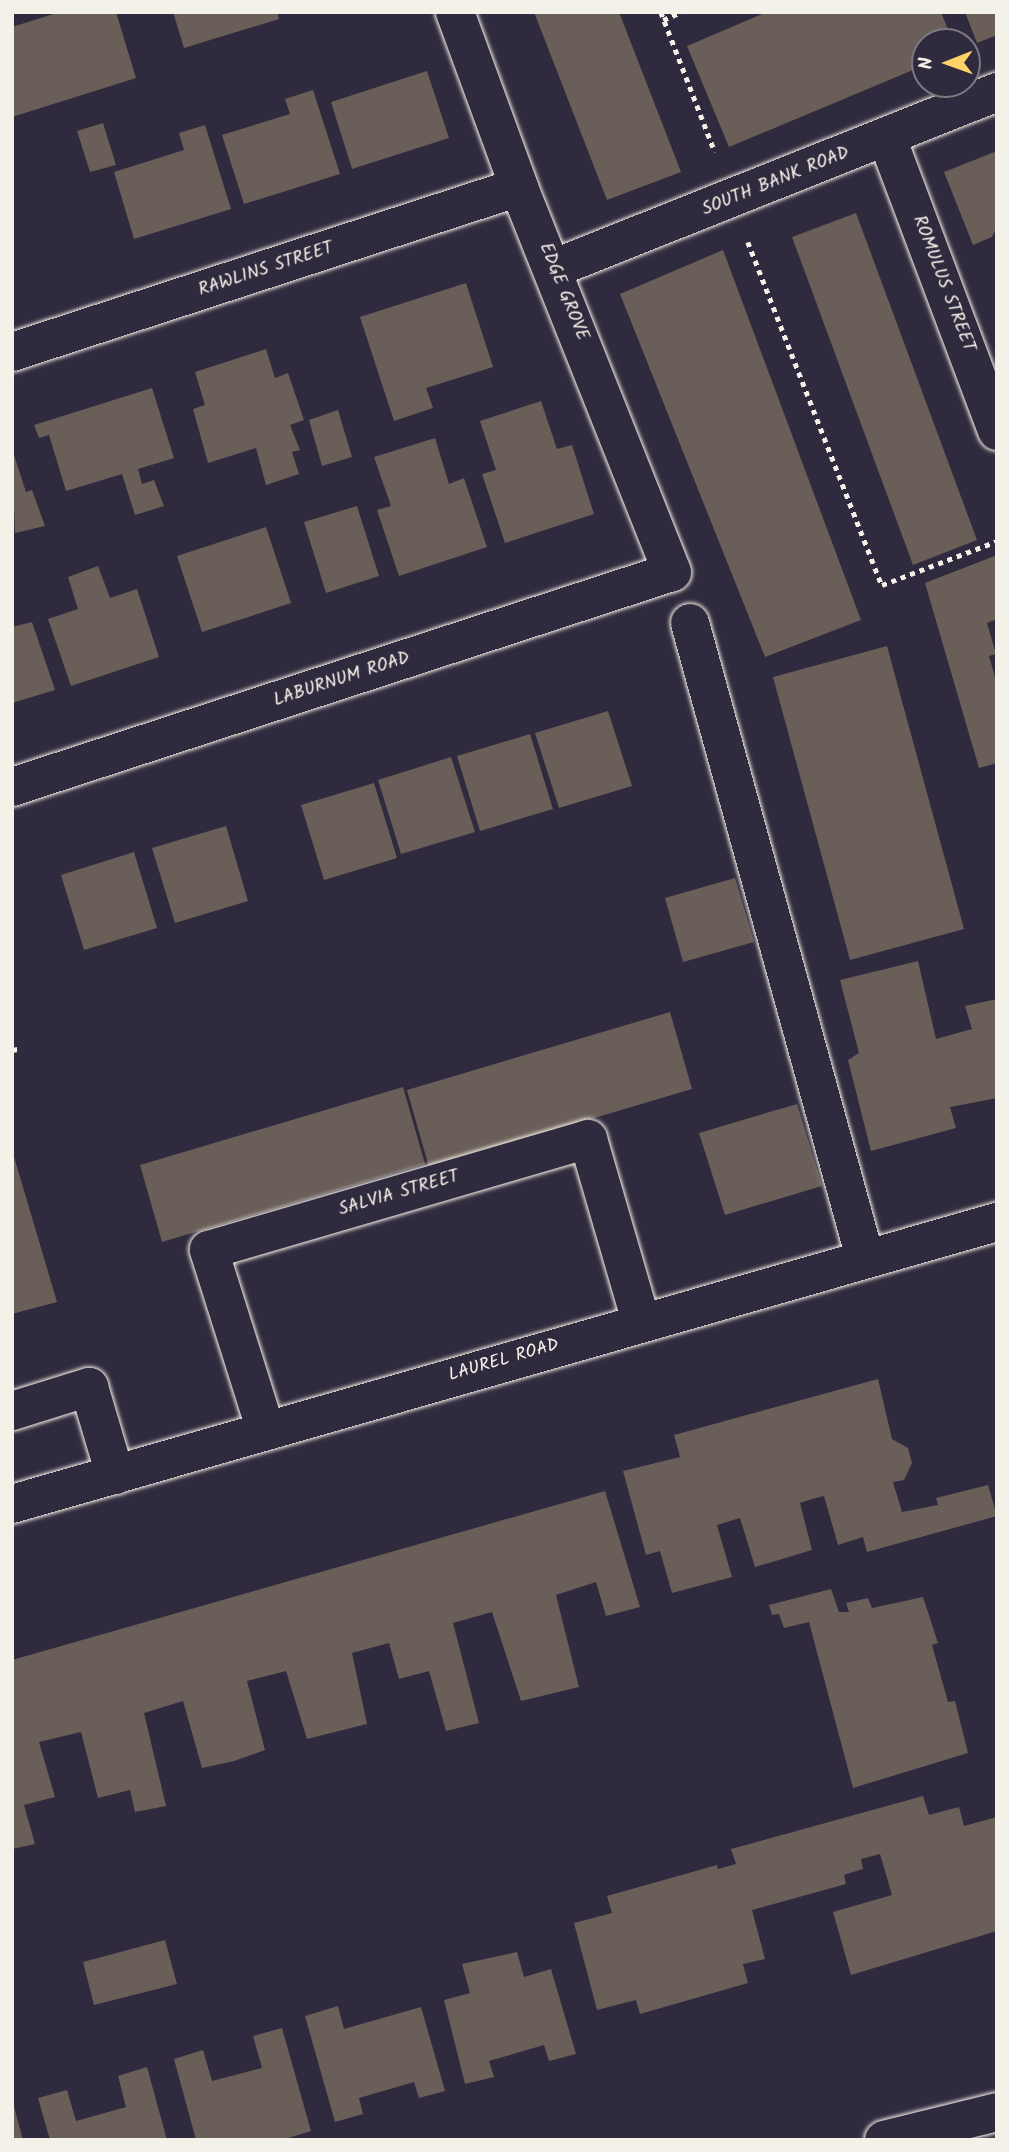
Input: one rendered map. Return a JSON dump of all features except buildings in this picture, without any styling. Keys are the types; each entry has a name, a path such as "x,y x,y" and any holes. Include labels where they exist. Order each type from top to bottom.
{"street":[{"name":"EDGE GROVE","path":"455,12 519,187 555,268 672,572"},
{"name":"SOUTH BANK ROAD","path":"555,268 732,200 997,92"},
{"name":"ROMULUS STREET","path":"887,138 997,431"},
{"name":"RAWLINS STREET","path":"12,352 519,187"},
{"name":"LABURNUM ROAD","path":"12,787 672,572"},
{"path":"690,623 865,1258"},
{"name":"SALVIA STREET","path":"265,1431 209,1250 588,1139 641,1322"},
{"name":"LAUREL ROAD","path":"12,1504 997,1222"},
{"path":"12,1411 89,1387 115,1475"},
{"path":"884,2140 997,2112"}],"path":[{"path":"661,12 882,585 997,541"},
{"path":"663,20 681,12"}]}
